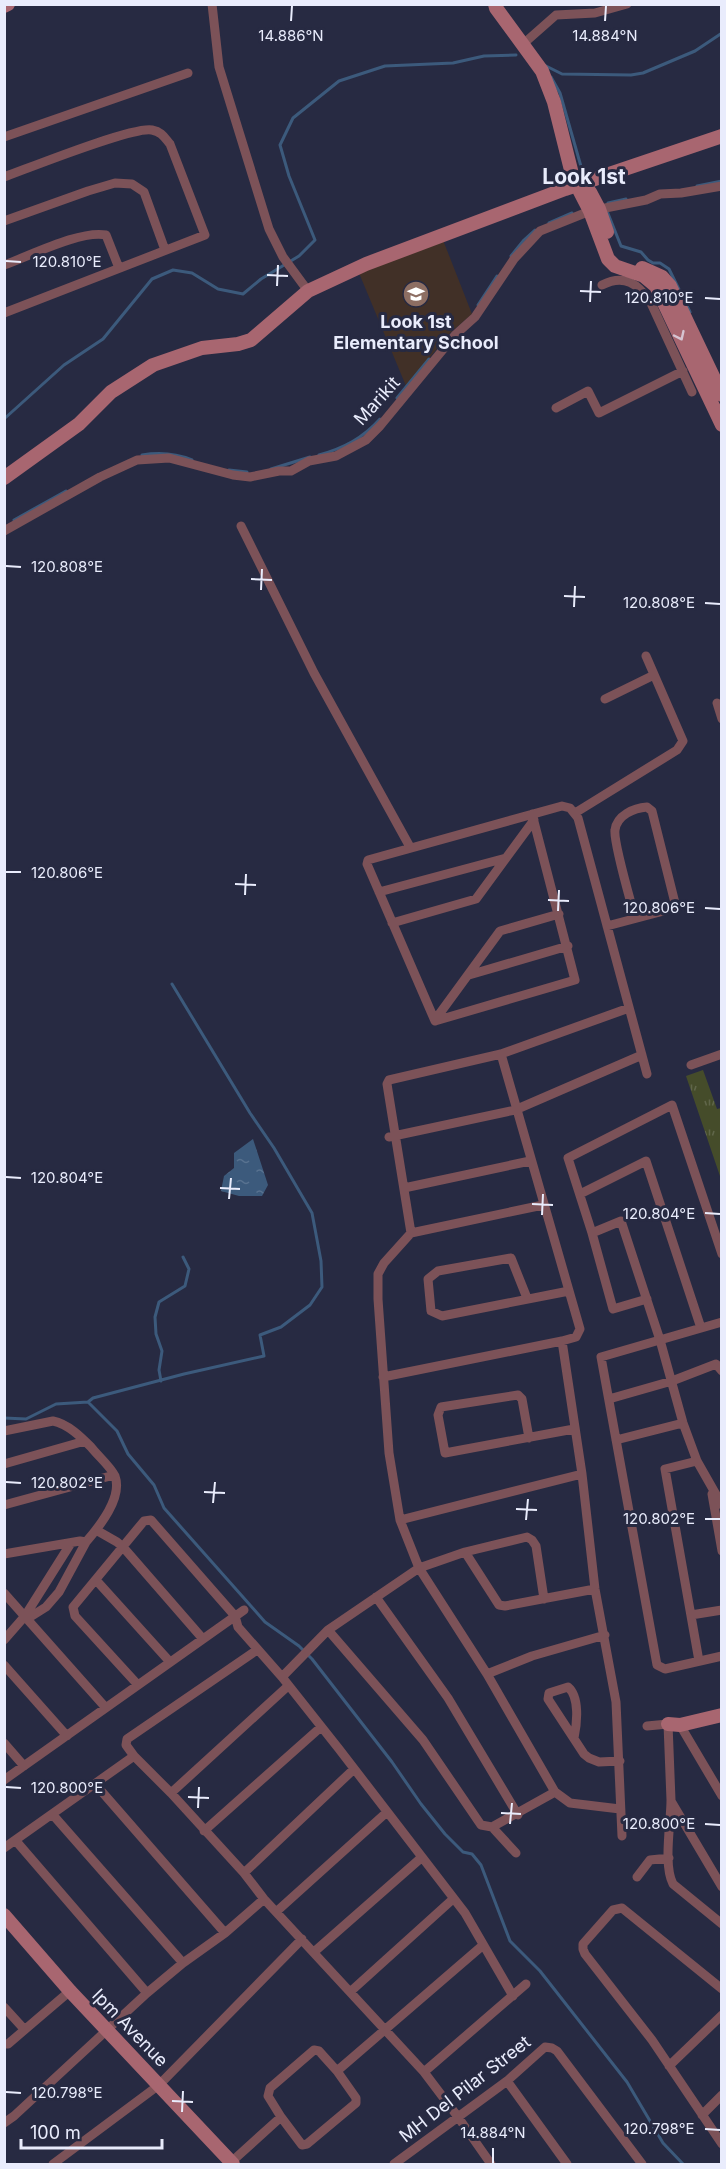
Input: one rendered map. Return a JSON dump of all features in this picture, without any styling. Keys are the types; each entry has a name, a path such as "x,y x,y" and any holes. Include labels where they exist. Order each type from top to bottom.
{"street":[{"path":"212,4 219,67 269,230 283,257 308,291"},
{"path":"495,4 495,8 542,71 554,102 578,182 595,210 616,257 662,277 670,286 722,395"},
{"path":"522,45 556,15 595,13 627,4"},
{"path":"4,137 188,73"},
{"path":"4,177 125,135 150,129 161,133 170,144 205,235 4,313"},
{"path":"4,478 79,424 111,392 130,378 153,365 202,348 238,344 251,340 308,291 366,264 578,182 722,136"},
{"path":"4,221 88,191 115,183 132,183 144,192 165,250"},
{"name":"Marikit","path":"4,531 100,477 137,460 169,458 250,477 291,471 309,461 336,456 366,440 380,426 455,335 475,317 510,264 533,236 562,220 595,210 646,200 660,194 722,186"},
{"path":"595,210 611,263 609,269 613,279"},
{"path":"4,266 78,237 96,233 105,235 119,268"},
{"path":"611,263 644,276 656,286 722,425"},
{"path":"602,285 613,279 621,279 636,285 644,292 692,392"},
{"path":"556,408 588,392 599,413 683,371"},
{"path":"567,403 572,412"},
{"path":"241,526 314,673 410,847"},
{"path":"575,813 677,750 684,741 646,656"},
{"path":"605,699 654,675"},
{"path":"717,704 722,719"},
{"path":"435,1021 367,864 368,860 410,847 533,817 562,806 570,808 575,813 647,1074"},
{"path":"606,926 675,908 652,811 647,807 639,808 621,817 614,832 635,918"},
{"path":"392,923 476,898 533,817"},
{"path":"435,1021 574,981 576,978 533,817"},
{"path":"379,892 506,858"},
{"path":"435,1021 500,931 559,914"},
{"path":"469,975 568,946"},
{"path":"411,1233 392,1136 387,1084 389,1080 501,1054 629,1008"},
{"path":"383,1377 562,1341 576,1337 580,1329 515,1110 501,1054"},
{"path":"691,1065 722,1054"},
{"path":"392,1136 515,1110 642,1055"},
{"path":"647,1299 613,1309 568,1158 672,1105 722,1254"},
{"path":"404,1188 530,1161"},
{"path":"580,1194 646,1161 702,1328"},
{"path":"543,1205 411,1233 384,1263 378,1274 378,1299 389,1453 400,1520 419,1568 488,1674 555,1792 570,1803 620,1809"},
{"path":"592,1233 621,1221 660,1340 683,1423 697,1461 722,1505"},
{"path":"527,1298 511,1258 438,1271 428,1279 431,1311 442,1316 568,1291"},
{"path":"722,1322 601,1357 657,1665 664,1669 722,1656"},
{"path":"562,1341 582,1474 595,1589 616,1702 622,1836"},
{"path":"609,1399 672,1382 716,1364 722,1371"},
{"path":"530,1438 522,1399 518,1395 441,1407 438,1415 445,1453 530,1438 574,1429"},
{"path":"4,1431 53,1421 59,1422 85,1441 114,1475 116,1485 113,1501 86,1542 59,1592 46,1607 26,1618"},
{"path":"616,1440 683,1423"},
{"path":"4,1464 85,1441"},
{"path":"697,1461 665,1469 699,1661"},
{"path":"400,1520 582,1474"},
{"path":"4,1504 114,1475"},
{"path":"711,1487 722,1551"},
{"path":"138,1685 75,1616 74,1607 144,1521 151,1521 235,1616 238,1627 282,1677 465,1913 482,1946 513,1996"},
{"path":"96,1530 123,1547 203,1639"},
{"path":"282,1677 328,1630 376,1597 419,1568 465,1552 527,1538 532,1540 536,1546 544,1599"},
{"path":"4,1554 86,1542"},
{"path":"4,1640 26,1618 71,1543"},
{"path":"465,1552 499,1605 595,1589"},
{"path":"96,1580 170,1662"},
{"path":"4,1593 106,1708"},
{"path":"376,1597 448,1698 518,1815"},
{"path":"4,1780 244,1610"},
{"path":"691,1616 722,1610"},
{"path":"328,1630 423,1740 481,1824 492,1827 516,1853"},
{"path":"488,1674 532,1656 605,1635"},
{"path":"257,1650 127,1739 126,1745 424,2072 491,2164"},
{"path":"4,1665 67,1736"},
{"path":"171,1793 288,1686"},
{"path":"574,1738 578,1717 572,1691 568,1687 549,1693 548,1699 574,1738 589,1758 598,1762 620,1761"},
{"path":"647,1726 674,1725 721,1716"},
{"path":"674,1725 722,1796"},
{"path":"674,1725 670,1879 673,1884 722,1924"},
{"path":"204,1831 321,1727"},
{"path":"4,1743 24,1766"},
{"path":"4,1848 134,1756"},
{"path":"244,1873 354,1769"},
{"path":"96,1785 225,1934"},
{"path":"492,1827 518,1815 555,1792"},
{"path":"671,1801 722,1887"},
{"path":"276,1912 387,1812"},
{"path":"53,1815 183,1964"},
{"path":"16,1840 147,1993"},
{"path":"314,1952 421,1858"},
{"path":"637,1877 650,1860 669,1858"},
{"path":"4,2123 108,2031 147,1993 225,1934 264,1899"},
{"path":"350,1992 453,1899"},
{"path":"722,1989 622,1908 613,1910 583,1944 582,1949 585,1954 669,2066 722,2144"},
{"name":"Ipm Avenue","path":"4,1915 70,1991 231,2164"},
{"path":"52,2164 159,2085 302,1940"},
{"path":"337,2071 482,1946"},
{"path":"424,2072 526,1984"},
{"path":"4,2044 8,2044 70,1991"},
{"path":"4,2007 24,2029"},
{"path":"669,2066 722,2015"},
{"name":"MH Del Pilar Street","path":"394,2164 507,2081 545,2048 552,2048 557,2051 642,2164"},
{"path":"314,2050 319,2051 337,2071 356,2098 356,2103 307,2144 302,2145 268,2096 270,2088 314,2050"},
{"path":"507,2081 567,2164"},
{"path":"702,2115 722,2096"},
{"path":"4,2110 14,2116"},
{"path":"231,2164 281,2117"}],"shaded area":[{"name":"Look 1st Elementary School","path":"443,240 472,314 450,333 406,386 359,273"}],"green space":[{"path":"703,1070 717,1109 721,1108 721,1179 686,1076"}],"water":[{"path":"253,1139 268,1185 262,1196 239,1196 221,1191 224,1176 234,1168 234,1153"}],"waterway":[{"path":"544,65 562,74 631,75 643,73 695,51 722,33"},
{"path":"4,419 64,365 103,339 152,279 173,270 192,273 218,289 243,294 261,279 299,256 315,240 289,176 280,145 293,118 339,81 385,66 453,63 484,56 516,55"},
{"path":"551,77 560,93 584,177"},
{"path":"697,186 722,181"},
{"path":"608,203 626,199"},
{"path":"607,211 621,246 641,252 648,260 660,263 669,269 690,312"},
{"path":"549,223 572,213"},
{"path":"511,256 535,230"},
{"path":"478,305 497,276"},
{"path":"397,398 429,359"},
{"path":"319,455 352,442 380,419"},
{"path":"142,455 167,454 192,460"},
{"path":"271,469 310,457"},
{"path":"229,470 247,472"},
{"path":"14,520 66,491"},
{"path":"88,1402 93,1398 184,1374 264,1356 260,1335 281,1327 310,1305 322,1287 321,1261 312,1213 172,984"},
{"path":"161,1381 159,1370 162,1351 156,1334 155,1317 159,1302 185,1286 189,1269 183,1257"},
{"path":"4,1418 26,1419 56,1404 88,1402 117,1431 128,1454 154,1485 164,1508 265,1622 299,1646 312,1659 445,1834 463,1852 472,1854 481,1865 510,1941 540,1971 627,2082 663,2143 683,2164"}],"place":[{"name":"Look 1st Elementary School","path":"416,294"}],"district":[{"name":"Look 1st","path":"584,177"}]}
